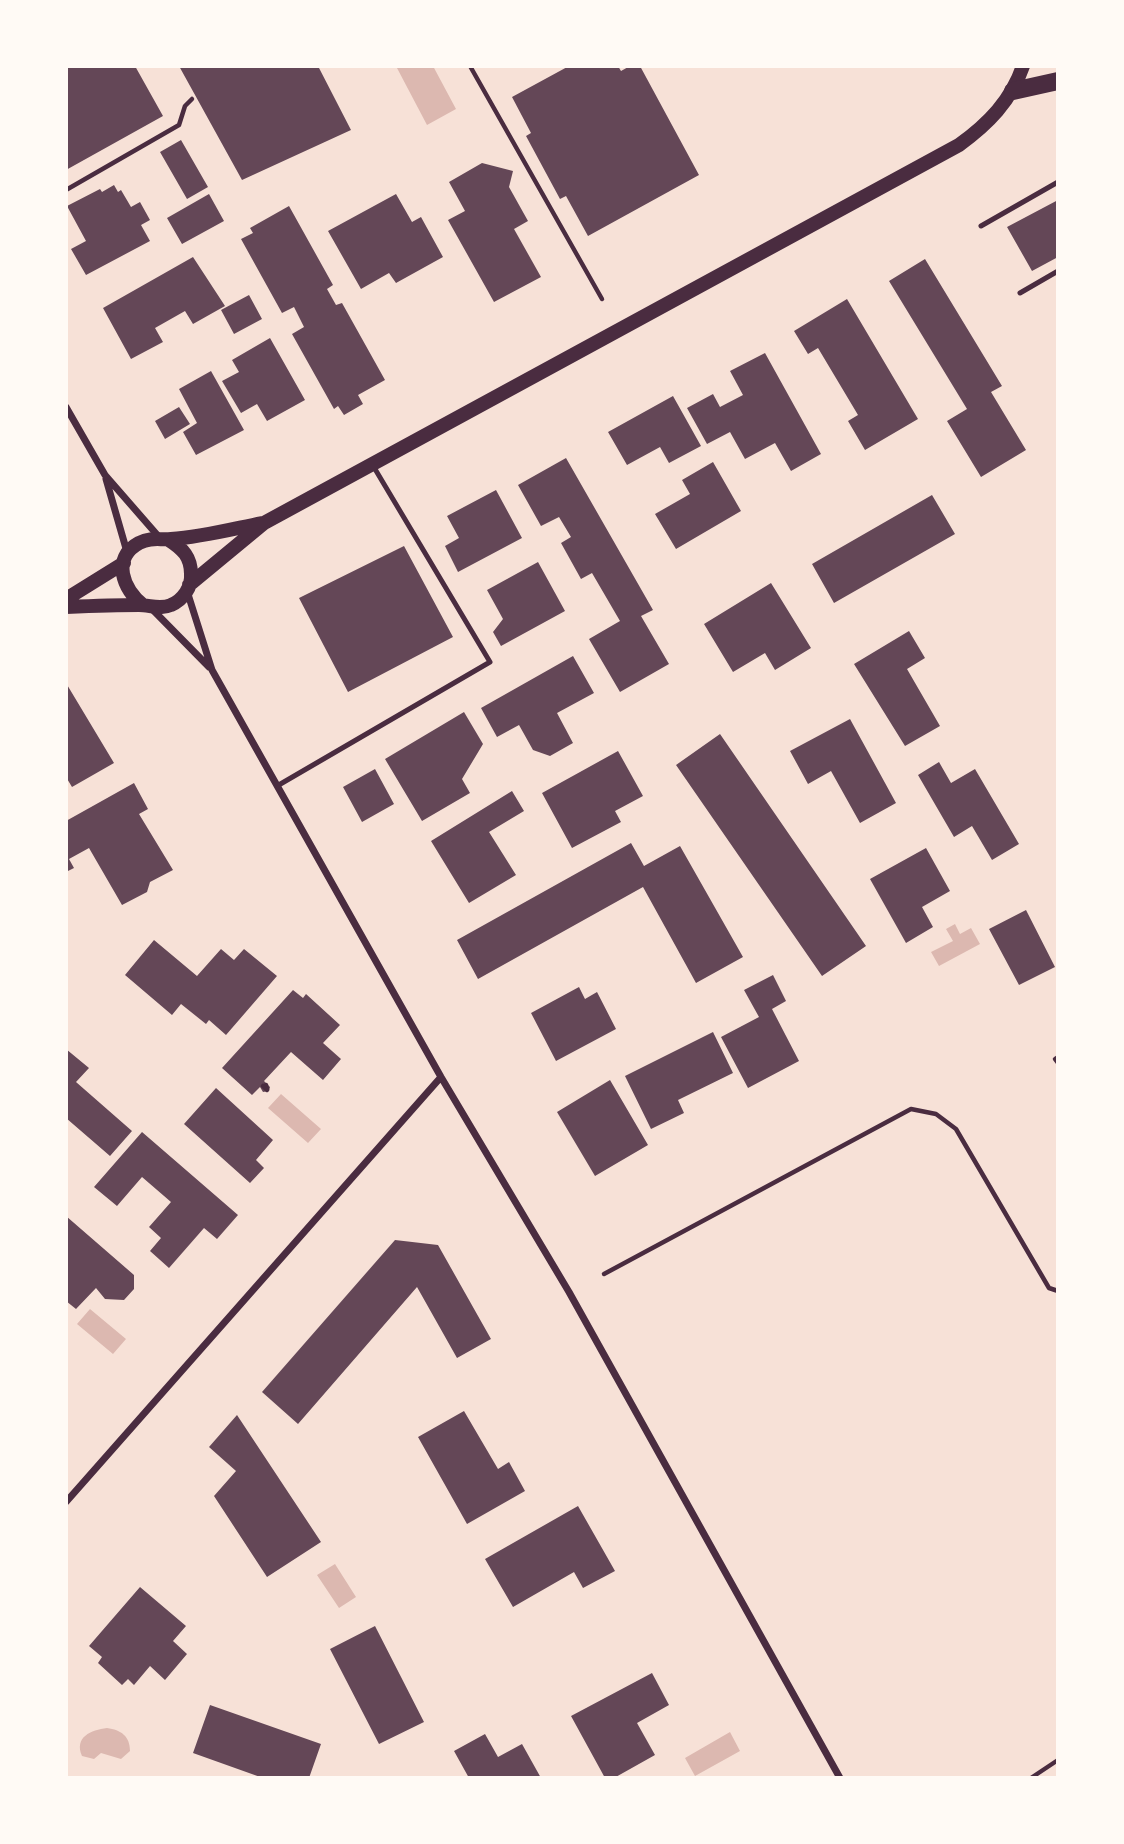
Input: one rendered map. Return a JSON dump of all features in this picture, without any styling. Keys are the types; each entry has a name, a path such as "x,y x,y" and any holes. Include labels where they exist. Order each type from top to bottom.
{"main road":[{"path":"66,607 173,604 264,523 959,145 996,114 1013,91 1023,66"},
{"path":"1013,91 1058,81"},
{"path":"66,599 126,559 137,544 153,538 165,539 264,523"},
{"path":"165,539 183,548 191,563 188,588"},
{"path":"126,559 123,582 130,596 146,606"}],"street":[{"path":"66,408 104,475 165,539"},
{"path":"104,475 126,559"},
{"path":"188,588 212,670 441,1077 569,1293 840,1777"},
{"path":"146,606 212,670"},
{"path":"66,1502 441,1077"}],"lane":[{"path":"981,226 1058,182"},
{"path":"1020,293 1058,271"},
{"path":"277,786 490,662 373,464"}],"path":[{"path":"470,66 602,299"},
{"path":"66,190 179,125 185,106 192,99"},
{"path":"1058,1057 1058,1063"},
{"path":"604,1274 911,1109 936,1114 956,1129 1049,1287 1058,1291"},
{"path":"1031,1777 1058,1760"}],"shaded area":[{"path":"433,66 456,109 427,125 397,68"},
{"path":"955,924 960,934 971,928 980,944 939,966 931,952 953,941 946,929"},
{"path":"281,1094 321,1129 308,1143 268,1108"},
{"path":"90,1309 126,1339 113,1354 77,1324"},
{"path":"335,1564 356,1597 339,1608 317,1575"},
{"path":"107,1728 124,1735 130,1751 121,1759 101,1753 94,1759 82,1756 82,1739 90,1733"},
{"path":"730,1732 740,1751 695,1776 685,1758"}],"building":[{"path":"66,66 135,66 163,116 66,170"},
{"path":"179,66 318,66 351,130 242,180"},
{"path":"569,66 618,66 621,71 630,66 640,66 699,175 588,236 566,196 560,199 526,136 531,133 512,97"},
{"path":"181,140 208,187 187,199 160,152"},
{"path":"482,163 513,171 509,187 528,221 514,229 541,277 494,302 448,220 465,211 449,182"},
{"path":"114,185 118,192 121,190 131,207 140,202 150,220 141,225 150,241 86,275 71,249 86,241 67,206"},
{"path":"209,194 224,221 182,244 167,218"},
{"path":"396,194 412,222 421,217 443,257 396,283 389,273 361,289 328,231"},
{"path":"1058,200 1058,257 1032,271 1007,227"},
{"path":"289,206 333,285 327,289 336,305 342,303 385,380 358,395 363,404 344,415 338,406 334,409 292,334 304,327 294,307 282,313 241,239 253,233 250,228"},
{"path":"193,257 225,306 193,324 185,311 155,328 163,342 131,359 103,308"},
{"path":"925,259 1002,386 991,392 1026,450 981,477 947,421 967,409 889,281"},
{"path":"249,295 262,319 234,334 221,310"},
{"path":"847,299 918,419 865,450 848,421 858,415 818,348 808,354 794,331"},
{"path":"270,338 305,400 267,421 257,404 241,413 222,381 239,372 232,360"},
{"path":"765,353 821,454 791,471 775,443 745,459 730,432 707,444 687,408 713,394 720,407 743,395 730,371"},
{"path":"211,371 244,430 196,455 183,432 197,423 179,389"},
{"path":"673,396 701,446 669,463 660,447 627,465 608,432"},
{"path":"179,407 190,424 165,439 155,421"},
{"path":"566,458 653,610 641,616 669,664 620,692 589,639 620,621 592,573 581,579 561,543 571,537 559,517 541,526 518,485"},
{"path":"713,462 741,511 676,549 655,514 690,494 682,480"},
{"path":"496,490 522,538 458,572 445,546 459,538 447,516"},
{"path":"932,495 955,534 834,603 812,564"},
{"path":"404,546 453,637 348,692 299,598"},
{"path":"538,562 565,611 501,646 493,632 503,619 487,590"},
{"path":"771,583 811,648 775,670 765,653 733,672 704,624"},
{"path":"909,631 925,658 907,669 940,726 905,746 854,664"},
{"path":"573,656 594,693 557,713 573,743 550,756 533,750 519,725 497,737 481,708"},
{"path":"66,683 114,763 72,787 66,777"},
{"path":"464,712 483,744 462,779 470,793 422,821 385,759"},
{"path":"850,719 896,803 860,823 831,771 808,784 790,751"},
{"path":"720,734 866,946 822,976 676,765"},
{"path":"618,751 643,796 615,811 621,822 572,848 542,793"},
{"path":"939,762 951,783 975,769 1019,844 992,860 972,826 954,837 918,775"},
{"path":"375,769 394,804 362,822 343,787"},
{"path":"134,783 148,809 139,814 173,870 150,882 147,892 122,905 89,848 69,859 74,868 66,872 66,821"},
{"path":"512,791 524,811 489,832 516,875 469,903 431,841"},
{"path":"631,843 644,866 680,846 743,957 696,983 643,887 478,979 457,940"},
{"path":"926,848 950,891 922,907 933,927 906,943 870,879"},
{"path":"1026,910 1055,967 1019,985 989,929"},
{"path":"154,940 197,976 221,949 234,960 244,949 277,976 226,1035 209,1020 206,1024 181,1004 172,1015 125,975"},
{"path":"773,975 786,1001 772,1009 799,1061 748,1088 721,1037 759,1017 744,990"},
{"path":"579,987 585,999 597,992 616,1029 556,1061 531,1013"},
{"path":"293,990 303,998 306,994 340,1025 323,1043 341,1059 323,1080 291,1052 264,1081 270,1087 269,1091 263,1092 260,1087 252,1095 222,1068"},
{"path":"713,1032 733,1073 678,1100 684,1113 651,1129 625,1076"},
{"path":"66,1049 89,1068 76,1082 132,1131 110,1156 66,1118"},
{"path":"610,1080 648,1145 595,1176 557,1112"},
{"path":"216,1088 273,1140 256,1160 264,1168 250,1183 184,1124"},
{"path":"142,1132 238,1215 217,1239 204,1228 169,1268 150,1251 161,1238 149,1227 171,1202 142,1177 117,1206 94,1187"},
{"path":"66,1216 134,1275 134,1289 124,1300 105,1299 96,1288 76,1309 66,1301"},
{"path":"395,1240 438,1245 491,1339 457,1358 417,1287 298,1424 262,1392"},
{"path":"464,1411 498,1469 509,1462 525,1491 467,1524 418,1437"},
{"path":"237,1415 321,1542 267,1577 214,1496 236,1471 209,1447"},
{"path":"578,1506 615,1571 583,1588 574,1572 513,1607 485,1559"},
{"path":"140,1587 186,1626 173,1641 187,1654 165,1680 150,1666 134,1685 128,1679 122,1685 98,1663 102,1657 89,1646"},
{"path":"375,1626 424,1722 379,1744 330,1649"},
{"path":"652,1673 669,1705 637,1723 655,1755 614,1778 605,1778 571,1716"},
{"path":"210,1705 321,1744 309,1778 263,1778 193,1753"},
{"path":"485,1734 498,1757 522,1744 541,1778 469,1778 454,1751"}]}
